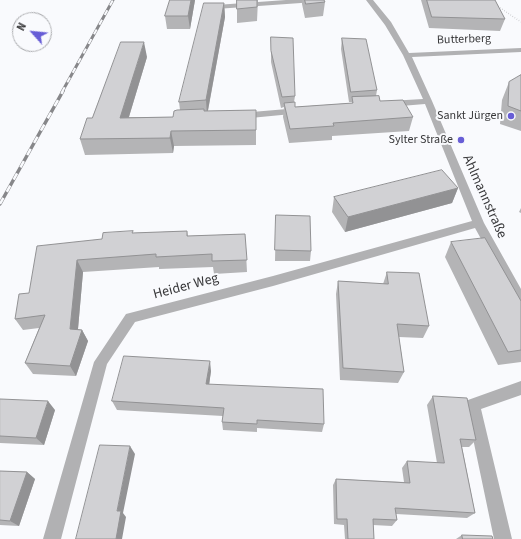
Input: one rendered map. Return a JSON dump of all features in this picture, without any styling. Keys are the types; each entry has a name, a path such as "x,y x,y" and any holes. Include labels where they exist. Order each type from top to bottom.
{"street":[{"path":"216,7 315,0"},
{"name":"Ahlmannstraße","path":"369,0 388,24 407,54 478,223 521,300"},
{"name":"Butterberg","path":"407,54 521,50"},
{"path":"381,104 428,101"},
{"path":"227,118 311,110"},
{"name":"Heider Weg","path":"52,539 101,362 131,318 273,281 478,223"},
{"path":"503,539 473,404 521,388"}],"path":[{"path":"495,4 521,22"}],"building":[{"path":"170,0 191,0 188,16 165,16"},
{"path":"237,0 257,0 257,7 237,9"},
{"path":"305,0 324,0 325,2 306,4"},
{"path":"427,0 495,0 505,19 432,17"},
{"path":"204,3 224,3 206,100 179,102"},
{"path":"271,37 293,38 295,96 282,97 271,51"},
{"path":"342,38 366,39 377,90 351,92"},
{"path":"121,42 144,42 120,118 173,117 174,111 177,110 256,110 256,130 171,131 170,138 80,139 87,118 92,118"},
{"path":"521,75 521,111 508,106 509,82"},
{"path":"379,96 380,101 403,100 413,117 333,123 334,126 290,129 284,103 295,102 295,107 353,103 352,97"},
{"path":"442,170 458,188 348,217 334,197"},
{"path":"276,215 310,216 311,251 275,250"},
{"path":"133,231 132,233 187,231 187,236 245,234 247,260 212,261 212,254 156,257 156,254 77,260 70,329 82,330 70,366 25,363 45,315 15,319 19,294 29,293 37,246 102,239 103,233"},
{"path":"485,238 521,301 521,350 508,352 451,242"},
{"path":"387,272 419,273 429,326 397,324 404,372 343,368 338,281 388,284"},
{"path":"124,356 210,361 206,384 323,389 324,424 257,420 257,424 222,422 224,408 112,401"},
{"path":"433,396 467,398 476,440 460,439 475,513 395,508 397,520 373,519 374,539 348,539 347,519 337,519 336,479 410,483 407,461 444,463"},
{"path":"0,399 48,401 36,438 0,436"},
{"path":"100,445 130,446 117,511 121,511 116,539 76,539"},
{"path":"0,471 27,472 10,521 0,520"},
{"path":"462,535 492,536 493,539 463,539"}],"railway":[{"path":"62,92 113,0"},
{"path":"0,204 63,91"}],"place":[{"name":"Sankt Jürgen","path":"511,116"},
{"name":"Sylter Straße","path":"461,140"}]}
